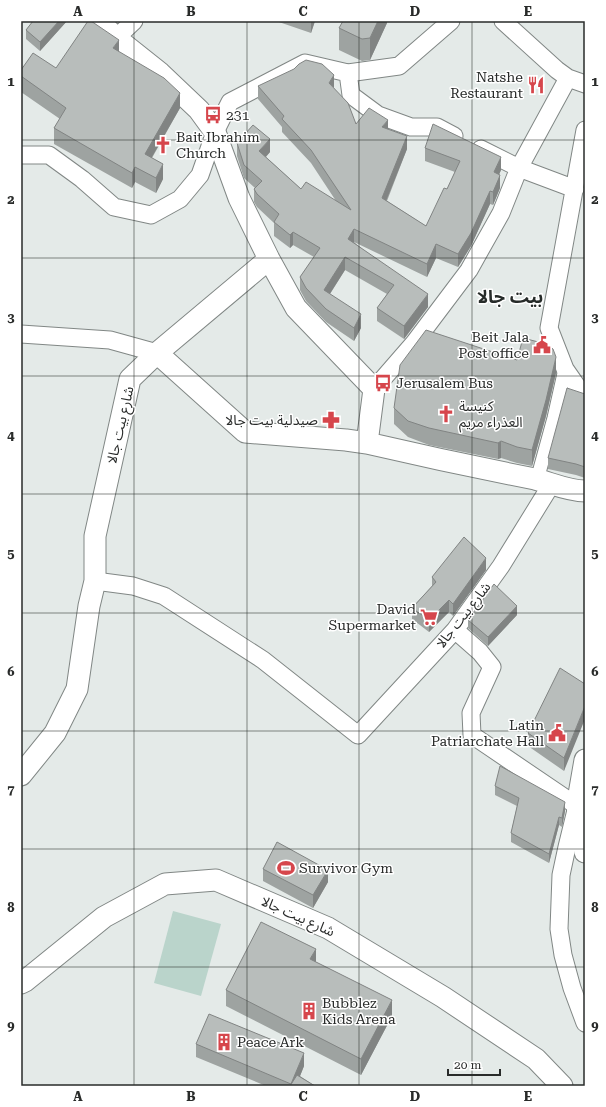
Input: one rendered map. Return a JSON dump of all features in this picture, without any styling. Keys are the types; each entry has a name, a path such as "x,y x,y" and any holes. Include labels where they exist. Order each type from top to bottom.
{"street":[{"path":"99,21 116,38 160,73 199,110 215,132 239,198 269,259 296,308 374,389"},
{"path":"116,38 134,21"},
{"path":"21,155 49,155 82,179 114,207 151,215 180,199 200,175 215,132 230,102 305,63 348,73 399,66 451,21"},
{"path":"503,21 557,70 568,78 585,84"},
{"path":"348,73 351,95 378,115 411,127 437,127 519,168 575,189"},
{"path":"367,444 374,389 414,343 469,270 501,213 519,168 568,78"},
{"path":"585,130 549,328 565,369 581,392 585,394"},
{"name":"شارع بيت جالا","path":"21,775 55,733 76,689 89,606 95,581 95,536 130,379 157,354 269,259"},
{"path":"21,334 110,340 157,354 246,432 346,440 585,491"},
{"path":"544,482 552,424 565,369"},
{"name":"شارع بيت جالا","path":"95,581 133,586 164,596 263,660 358,735 455,630 501,566 544,482"},
{"path":"455,630 480,652 492,667 471,712 472,735 577,806 585,852"},
{"path":"585,760 577,806 561,875 559,929 563,955 572,988 585,1023"},
{"name":"شارع بيت جالا","path":"21,983 104,917 165,884 216,880 328,928 443,997 536,1059 562,1086"}],"green space":[{"path":"173,911 221,924 201,996 154,983"}],"building":[{"path":"33,21 59,21 40,42 26,30"},
{"path":"88,21 91,21 119,40 113,48 164,78 180,93 145,154 163,164 156,178 135,167 132,173 54,128 66,108 21,76 21,70 33,53 56,68"},
{"path":"343,21 378,21 370,38 362,39 339,28"},
{"path":"306,60 322,64 334,75 329,83 348,103 356,124 369,108 388,120 382,127 407,136 382,198 426,226 444,188 447,189 460,161 425,148 433,124 501,157 494,172 500,175 493,192 490,191 471,233 458,254 436,244 427,264 354,229 348,239 428,294 404,326 377,308 394,285 345,257 324,290 361,314 354,328 326,309 306,288 300,277 320,248 293,232 290,235 274,222 279,214 257,194 254,189 262,181 244,165 237,143 253,125 270,139 259,151 301,189 306,182 351,210 311,150 282,119 284,116 258,86 294,69"},
{"path":"426,330 517,360 523,338 546,344 553,349 556,357 532,450 517,447 501,441 498,443 429,428 408,421 394,408 400,365"},
{"path":"567,388 585,394 585,467 548,458"},
{"path":"464,537 486,558 453,604 449,600 429,620 412,608 436,582 432,577"},
{"path":"494,584 517,606 488,637 468,620"},
{"name":"Latin Patriarchate Hall","path":"560,668 585,684 585,706 564,758 528,733"},
{"path":"500,766 565,802 562,818 559,817 549,854 511,833 519,798 495,786"},
{"path":"277,842 328,870 313,895 263,869"},
{"name":"Bubblez Kids Arena","path":"261,922 316,949 310,959 392,1000 361,1059 226,990"},
{"name":"Peace Ark","path":"209,1014 304,1053 291,1084 196,1044"},
{"path":"297,1075 315,1086 290,1086"}],"place":[{"name":"Natshe Restaurant","path":"536,85"},
{"name":"231","path":"213,115"},
{"name":"Bait Ibrahim Church","path":"163,145"},
{"name":"Beit Jala Post office","path":"542,345"},
{"name":"Jerusalem Bus","path":"383,383"},
{"name":"كنيسة العذراء مريم","path":"446,414"},
{"name":"صيدلية بيت جالا","path":"331,420"},
{"name":"David Supermarket","path":"429,617"},
{"name":"Latin Patriarchate Hall","path":"557,733"},
{"name":"Survivor Gym","path":"286,868"},
{"name":"Bubblez Kids Arena","path":"309,1011"},
{"name":"Peace Ark","path":"224,1042"}],"district":[{"name":"بيت جالا","path":"510,297"}]}
